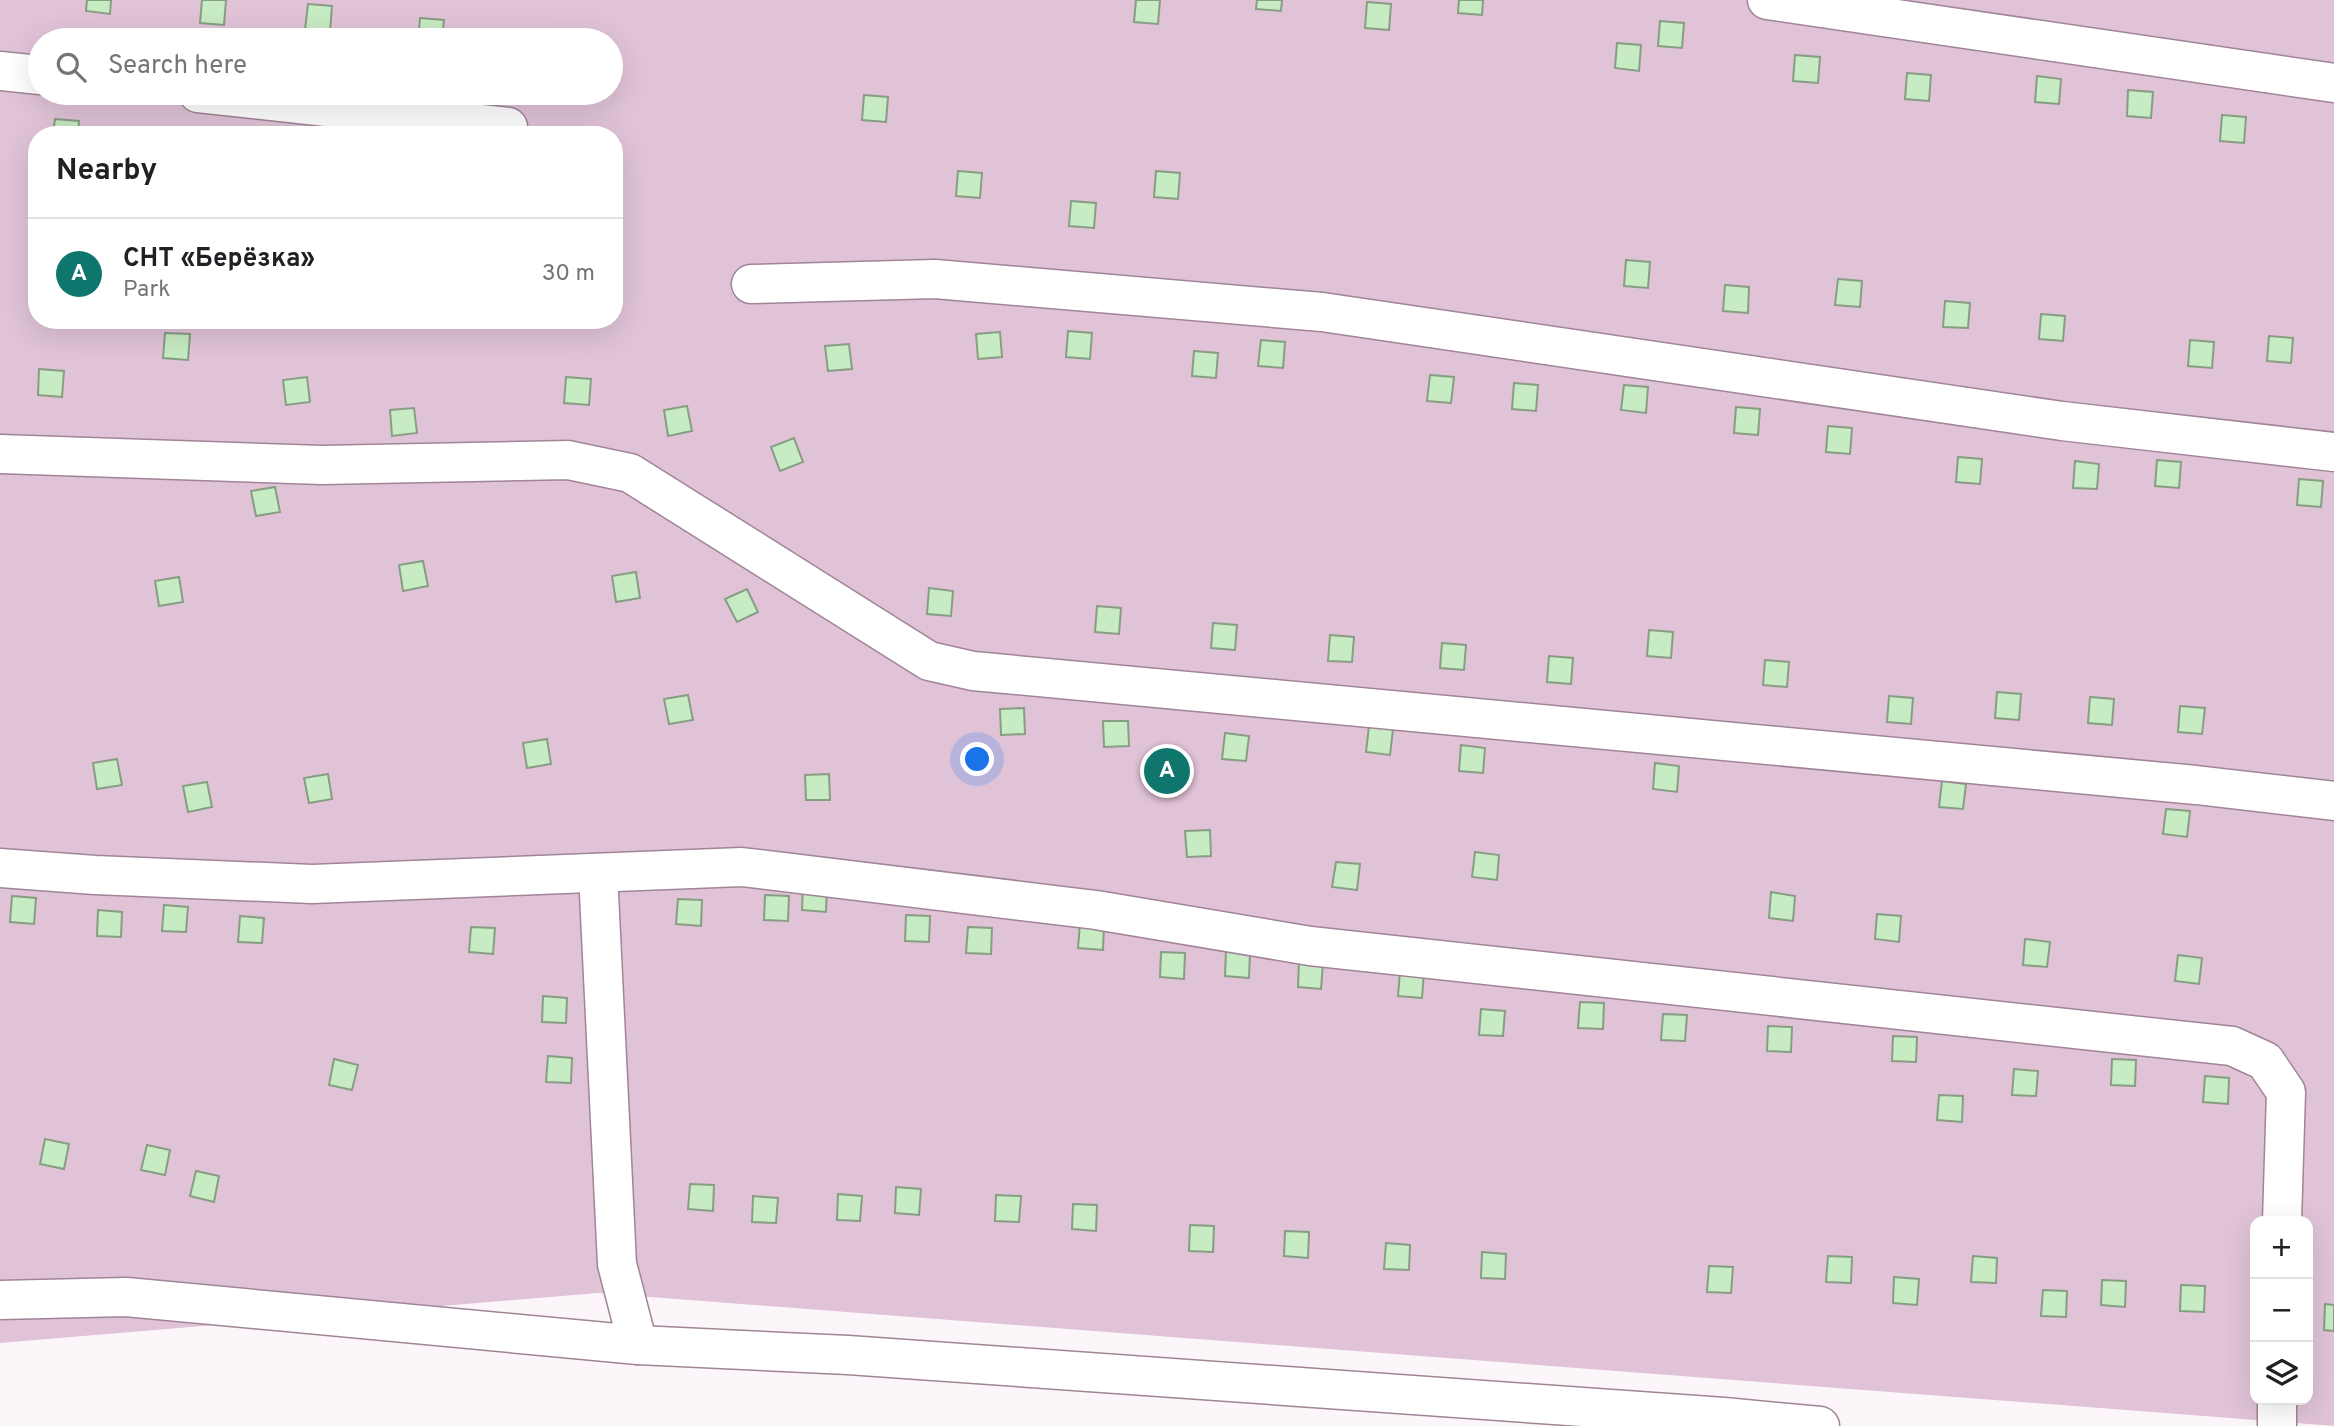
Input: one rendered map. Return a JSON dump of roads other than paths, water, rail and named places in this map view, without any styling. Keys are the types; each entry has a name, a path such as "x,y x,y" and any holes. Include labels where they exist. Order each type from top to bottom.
{"lane":[{"path":"1767,0 2334,83"},
{"path":"0,71 28,74"},
{"path":"307,105 499,126"},
{"path":"751,284 935,279 1322,312 2062,421 2334,452"},
{"path":"0,454 321,465 568,460 630,473 929,661 973,671 2196,785 2334,801"},
{"path":"0,868 95,875 312,884 742,867 1096,910 1310,946 2232,1046 2265,1061 2286,1092 2283,1216"},
{"path":"598,873 617,1264 638,1345"},
{"path":"0,1300 126,1297 638,1345 848,1355 1820,1426"},
{"path":"1398,1426 1424,1396"},
{"path":"2277,1405 2277,1426"}],"place":[{"name":"СНТ «Берёзка»","path":"1167,771"}]}
